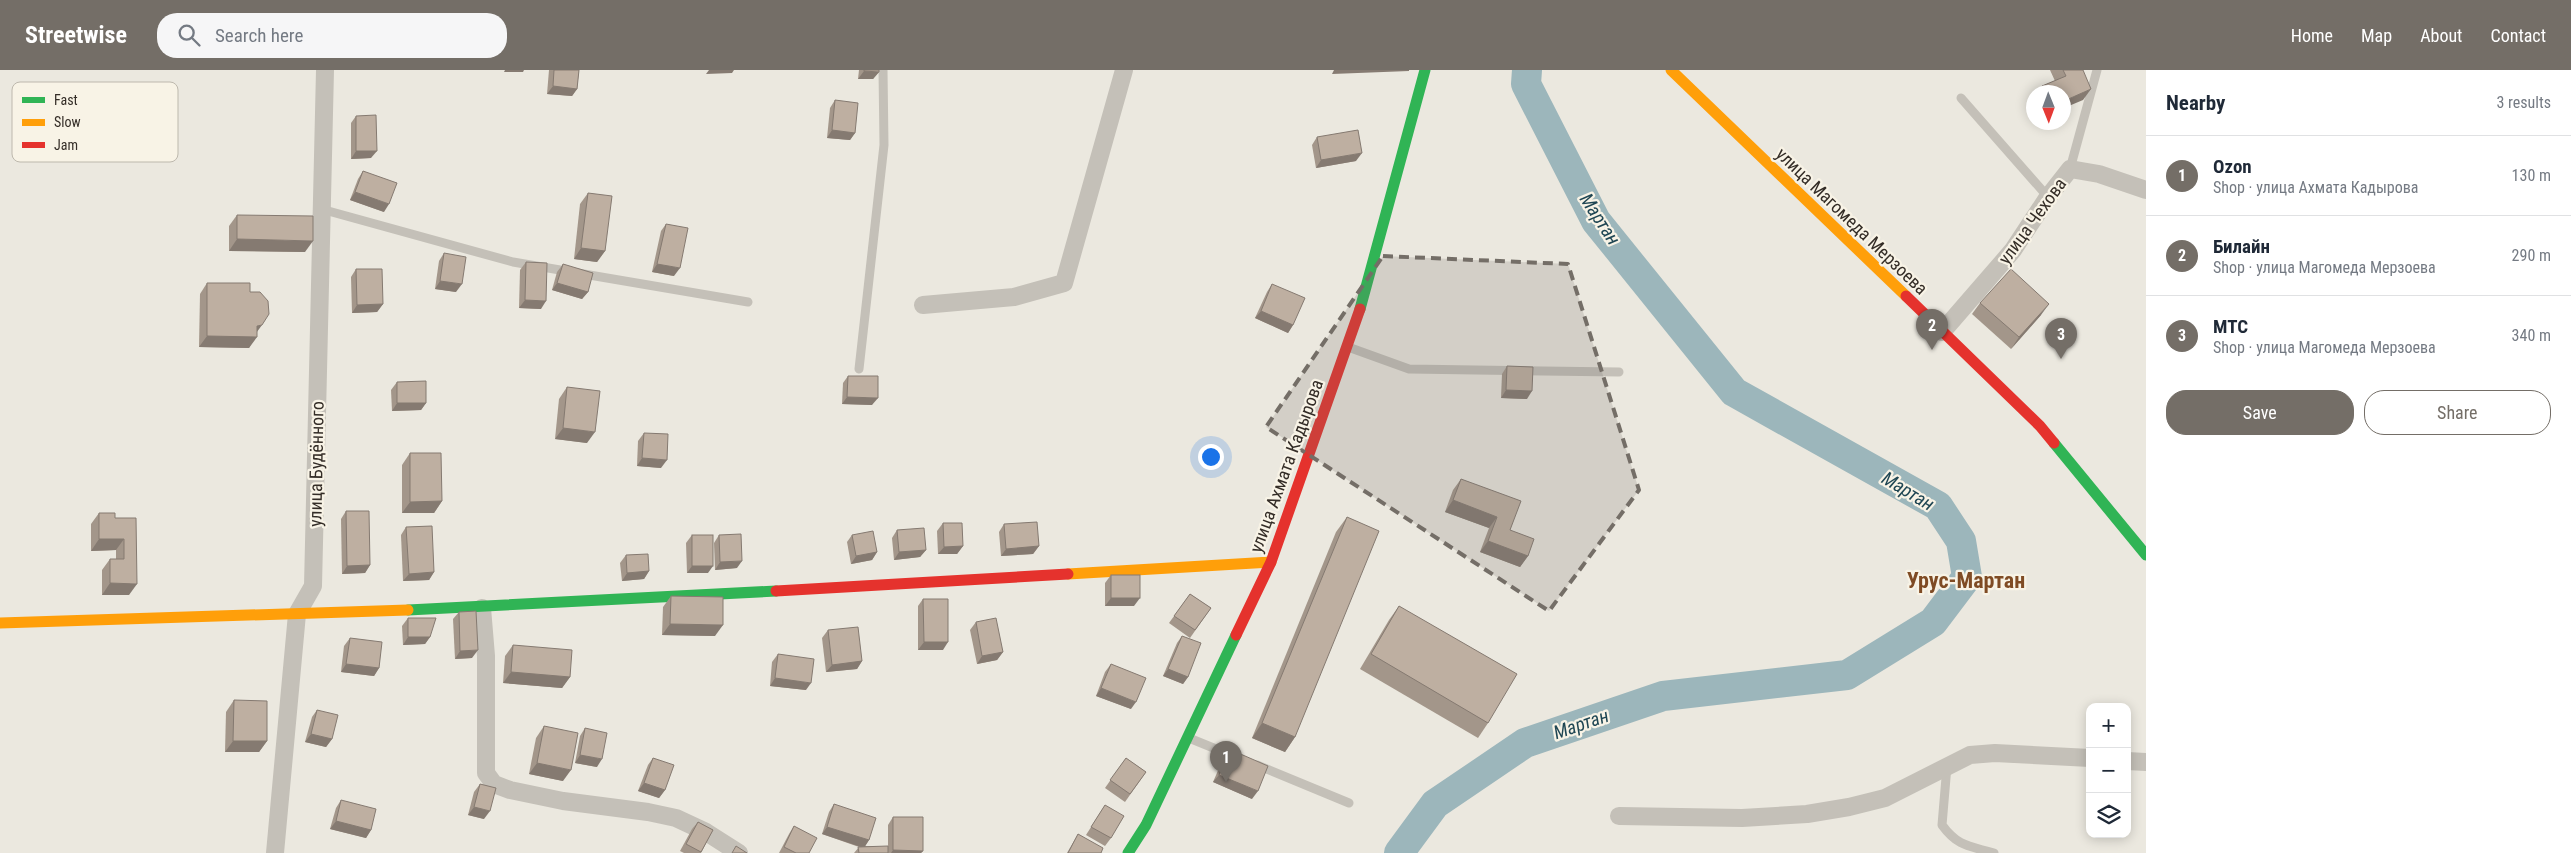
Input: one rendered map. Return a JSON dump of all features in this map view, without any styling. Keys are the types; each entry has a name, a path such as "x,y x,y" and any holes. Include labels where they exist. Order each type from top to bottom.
{"main road":[{"name":"улица Ахмата Кадырова","path":"1128,853 1146,825 1271,562 1367,289 1425,70"},
{"name":"улица Магомеда Мерзоева","path":"1671,70 2040,426 2146,555"},
{"path":"0,623 482,608 1271,562"}],"street":[{"name":"улица Будённого","path":"275,853 297,614 313,586 325,70"},
{"path":"923,305 1014,297 1064,284 1124,70"},
{"name":"улица Чехова","path":"1942,332 2013,250 2048,197 2070,169 2099,174 2146,190"},
{"path":"482,608 486,656 486,773 494,784 510,790 563,801 648,812 676,818 706,832 739,853"},
{"path":"1619,816 1742,818 1807,814 1849,808 1885,798 1970,756 1995,752 2086,758"},
{"path":"2131,761 2146,762"}],"lane":[{"path":"859,369 884,145 883,70"},
{"path":"2070,169 2097,70"},
{"path":"1960,98 2048,197"},
{"path":"322,209 513,262 748,302"},
{"path":"1347,346 1409,369 1619,372"},
{"path":"1187,737 1349,802"},
{"path":"1947,766 1942,825 1952,838 1962,844 1994,853"}],"highlighted area":[{"path":"1383,256 1568,264 1639,490 1549,611 1266,427"}],"building":[{"path":"554,70 579,70 577,89 553,86"},
{"path":"879,70 879,72 864,71"},
{"path":"2063,70 2083,70 2091,89 2071,98 2071,85 2044,85 2066,76"},
{"path":"835,100 858,103 855,133 832,130"},
{"path":"376,115 377,151 356,151 356,116"},
{"path":"1358,130 1362,153 1321,160 1317,137"},
{"path":"363,171 397,183 389,204 355,192"},
{"path":"588,193 612,196 605,251 581,248"},
{"path":"237,215 313,216 313,241 237,239"},
{"path":"666,224 688,228 680,268 657,264"},
{"path":"444,253 466,257 462,284 440,281"},
{"path":"526,262 547,263 546,301 525,300"},
{"path":"563,264 593,273 588,292 557,283"},
{"path":"356,269 382,269 383,304 357,305"},
{"path":"2011,269 2049,304 2019,337 1980,303"},
{"path":"207,283 250,283 250,292 260,292 268,301 269,314 262,325 257,326 257,337 207,336"},
{"path":"1272,284 1305,298 1293,325 1261,311"},
{"path":"1507,366 1533,367 1532,391 1506,390"},
{"path":"848,376 878,376 878,398 847,397"},
{"path":"426,381 426,403 397,403 397,382"},
{"path":"567,387 600,391 595,432 563,428"},
{"path":"644,433 668,434 667,460 642,458"},
{"path":"410,453 441,453 442,501 410,502"},
{"path":"1461,479 1521,501 1510,530 1534,539 1528,556 1488,541 1497,517 1453,500"},
{"path":"346,511 369,511 370,565 347,566"},
{"path":"99,513 115,513 115,518 136,518 137,584 110,583 110,559 124,559 124,539 99,539"},
{"path":"1347,517 1379,531 1295,737 1262,723"},
{"path":"1037,522 1039,546 1006,549 1004,524"},
{"path":"943,523 962,523 963,546 944,547"},
{"path":"432,526 434,572 409,574 406,527"},
{"path":"924,528 926,550 899,552 897,530"},
{"path":"873,531 877,552 856,556 852,535"},
{"path":"741,534 742,561 720,562 719,535"},
{"path":"692,535 713,535 713,566 692,566"},
{"path":"648,554 649,571 627,573 626,555"},
{"path":"1111,575 1140,575 1140,598 1111,598"},
{"path":"1190,594 1211,608 1195,630 1174,616"},
{"path":"671,596 723,597 723,625 670,624"},
{"path":"923,599 948,599 948,642 924,642"},
{"path":"1399,606 1517,674 1488,723 1371,654"},
{"path":"476,611 478,650 460,651 459,612"},
{"path":"408,618 436,618 430,637 408,637"},
{"path":"996,618 1003,652 982,656 976,622"},
{"path":"858,627 862,661 832,665 828,630"},
{"path":"1182,636 1201,643 1188,677 1168,669"},
{"path":"350,638 382,642 379,668 346,664"},
{"path":"513,645 572,650 570,677 511,672"},
{"path":"778,654 814,659 811,683 775,678"},
{"path":"1111,664 1146,678 1136,702 1101,688"},
{"path":"234,700 267,701 267,741 233,741"},
{"path":"317,710 338,715 332,739 311,734"},
{"path":"544,726 578,733 571,770 537,763"},
{"path":"585,728 607,733 602,759 580,755"},
{"path":"1229,749 1268,766 1258,791 1219,775"},
{"path":"653,758 674,765 665,790 644,783"},
{"path":"1126,758 1146,772 1130,794 1110,780"},
{"path":"480,784 496,788 490,811 474,807"},
{"path":"341,800 376,809 371,830 336,821"},
{"path":"834,804 876,818 869,840 827,827"},
{"path":"1105,805 1124,816 1111,838 1091,827"},
{"path":"893,817 923,817 923,851 893,850"},
{"path":"698,822 713,830 701,852 686,844"},
{"path":"794,826 817,838 809,853 796,853 784,847"},
{"path":"1078,834 1103,848 1101,853 1068,853"},
{"path":"736,846 747,853 732,853"},
{"path":"888,846 888,853 859,853 858,847"}],"waterway":[{"name":"Мартан","path":"1399,853 1435,804 1525,743 1663,696 1847,675 1933,622 1967,577 1961,541 1938,506 1734,392 1596,221 1526,84 1527,70"}],"traffic: fast":[{"path":"1360,309 1425,70"},
{"path":"2054,443 2146,555"},
{"path":"408,610 776,591"},
{"path":"1128,853 1146,825 1236,635"}],"traffic: slow":[{"path":"1671,70 1906,296"},
{"path":"1068,574 1271,562"},
{"path":"0,623 408,610"}],"traffic: jam":[{"path":"1906,296 2040,426 2054,443"},
{"path":"1236,635 1271,562 1360,309"},
{"path":"776,591 1068,574"}],"place":[{"name":"Билайн","path":"1932,350"},
{"name":"МТС","path":"2061,359"},
{"name":"Ozon","path":"1226,782"}],"district":[{"name":"Урус-Мартан","path":"1966,580"}]}
